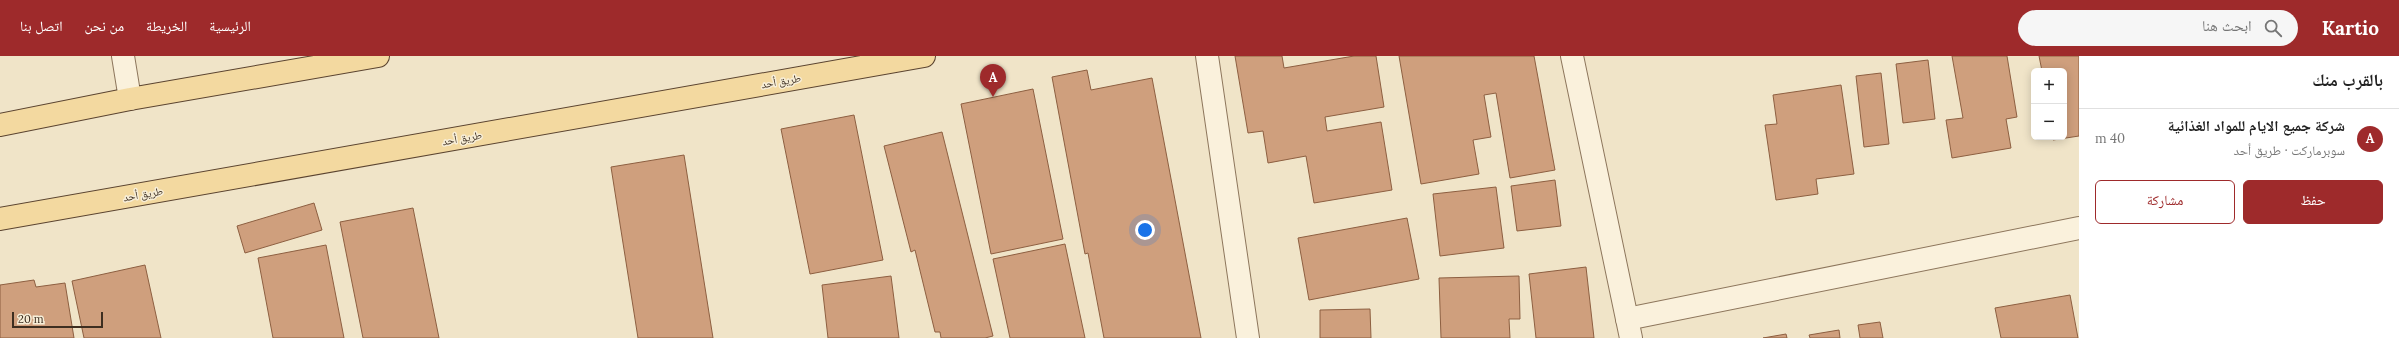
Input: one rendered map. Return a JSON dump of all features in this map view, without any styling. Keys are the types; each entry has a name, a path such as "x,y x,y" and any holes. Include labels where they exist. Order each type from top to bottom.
{"main road":[{"path":"0,124 130,99 378,56"},
{"name":"طريق أحد","path":"0,219 924,56"}],"street":[{"path":"123,56 130,99"},
{"path":"1207,56 1248,338"},
{"path":"1572,56 1629,329 2079,228"}],"building":[{"path":"1235,56 1282,56 1284,68 1354,56 1376,56 1384,107 1325,117 1327,131 1381,122 1392,190 1314,203 1306,156 1268,163 1263,131 1248,133"},
{"path":"1399,56 1534,56 1555,170 1510,178 1496,93 1484,95 1491,137 1473,140 1479,174 1421,184"},
{"path":"1952,56 2007,56 2017,117 2006,119 2011,148 1952,158 1946,120 1963,118"},
{"path":"2039,56 2079,56 2079,136 2067,138 2067,68 2041,68"},
{"path":"1928,60 1935,119 1903,123 1896,64"},
{"path":"1087,70 1091,90 1152,78 1201,338 1104,338 1088,253 1085,254 1052,77"},
{"path":"1881,73 1889,144 1864,147 1856,76"},
{"path":"1841,85 1854,174 1816,179 1818,194 1776,200 1765,125 1777,124 1773,95"},
{"path":"1033,89 1063,239 991,254 961,104"},
{"path":"854,115 883,260 810,274 781,129"},
{"path":"942,132 993,336 985,338 941,338 940,332 935,332 915,250 911,252 884,146"},
{"path":"684,155 713,338 638,338 611,167"},
{"path":"1555,180 1561,226 1517,231 1511,186"},
{"path":"1496,187 1504,248 1440,256 1433,194"},
{"path":"314,203 322,230 245,253 237,226"},
{"path":"413,208 439,338 363,338 340,222"},
{"path":"1407,218 1419,279 1309,300 1298,238"},
{"path":"1065,244 1085,338 1010,338 993,259"},
{"path":"326,245 344,338 273,338 258,258"},
{"path":"145,265 161,338 84,338 72,281"},
{"path":"1586,267 1594,338 1536,338 1529,274"},
{"path":"891,276 899,338 828,338 822,285"},
{"path":"1519,276 1520,319 1509,319 1510,338 1441,338 1439,278"},
{"path":"34,280 36,287 65,283 74,338 0,338 0,285"},
{"path":"2070,295 2078,338 2001,338 1995,308"},
{"path":"1370,309 1371,338 1320,338 1320,310"},
{"path":"1880,322 1883,338 1860,338 1858,325"},
{"path":"1839,330 1840,338 1810,338 1809,335"},
{"path":"1786,334 1787,338 1763,338"}],"place":[{"name":"شركة جميع الايام للمواد الغذائية","path":"993,97"}]}
